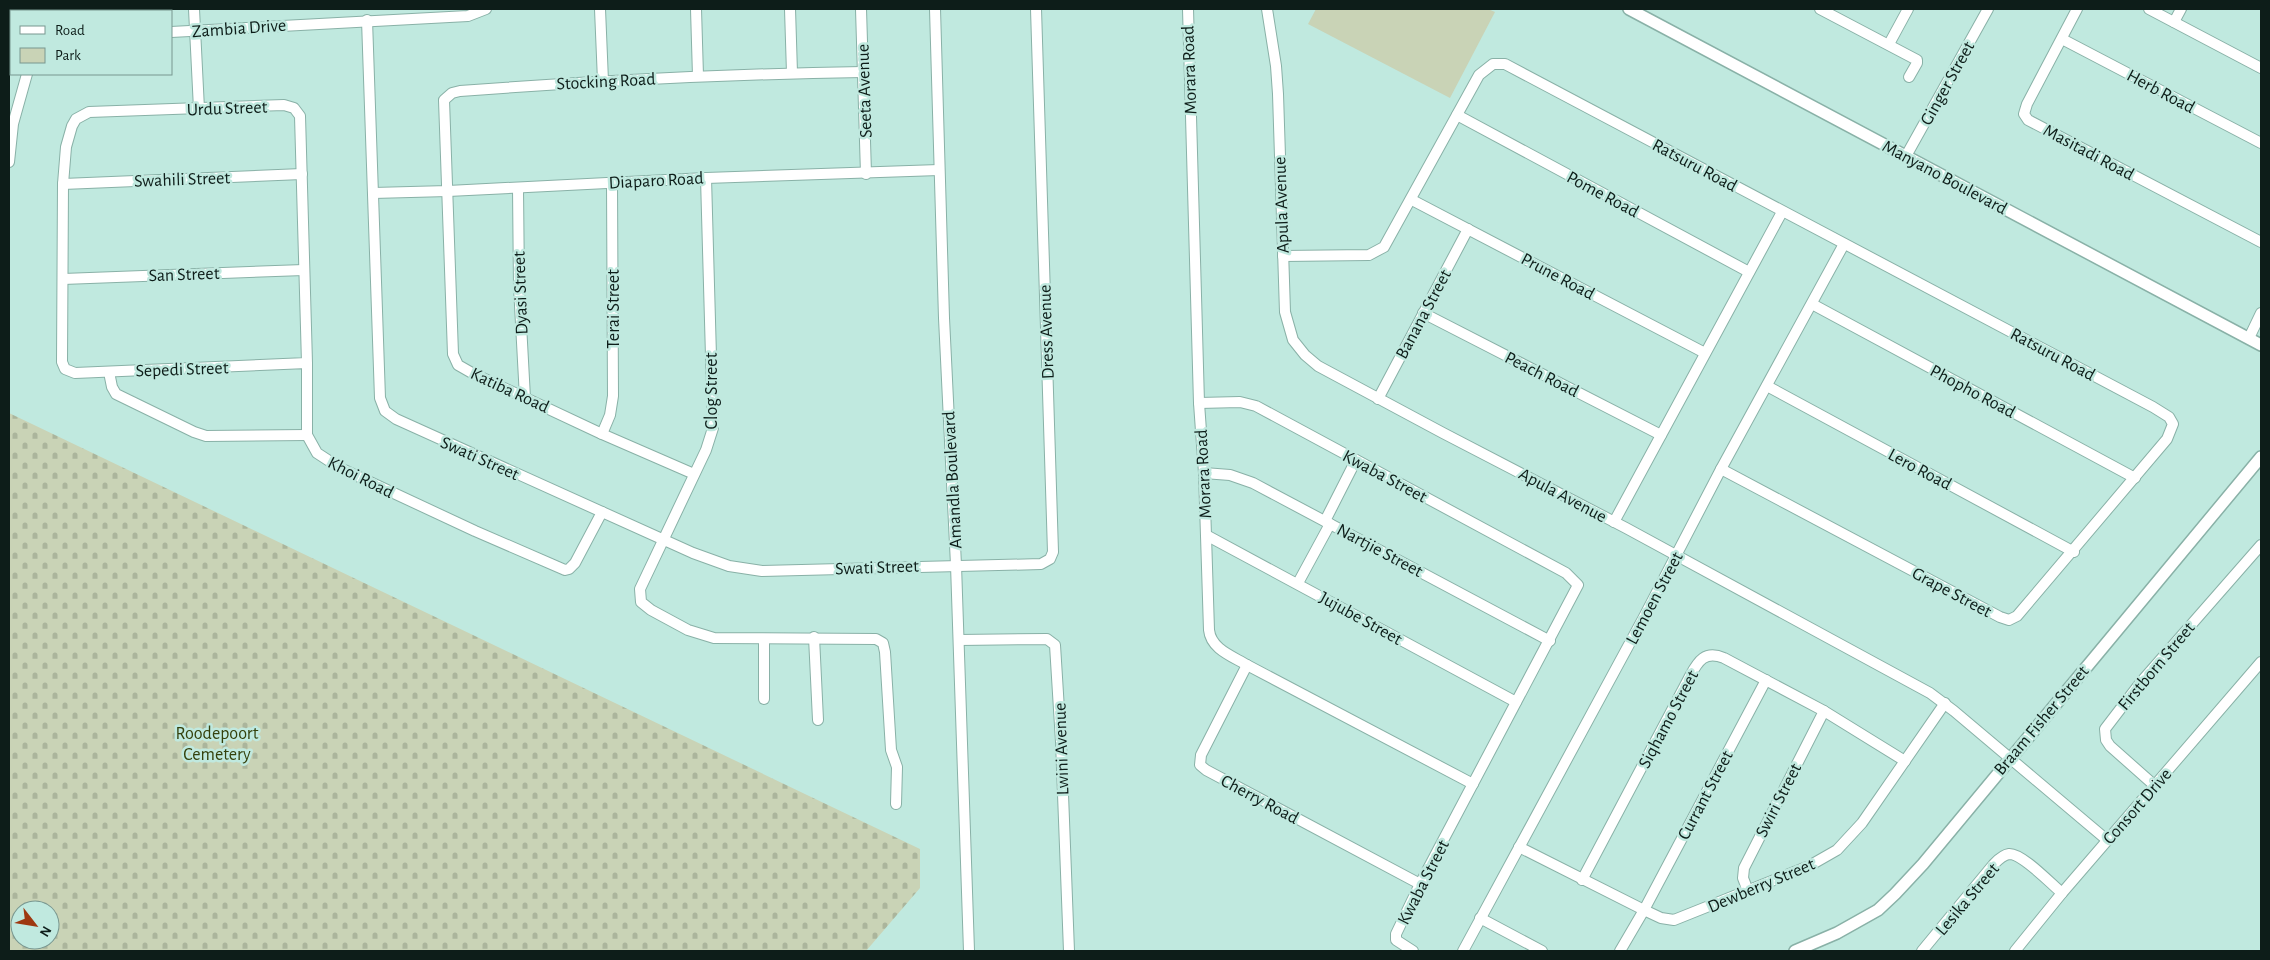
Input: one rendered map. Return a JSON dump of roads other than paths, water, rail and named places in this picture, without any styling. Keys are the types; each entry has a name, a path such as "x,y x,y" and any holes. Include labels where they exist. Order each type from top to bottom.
{"street":[{"path":"194,9 199,109"},
{"name":"Zambia Drive","path":"172,32 468,16 486,9"},
{"path":"600,9 603,81"},
{"path":"696,9 698,76"},
{"path":"790,9 792,73"},
{"name":"Seeta Avenue","path":"861,9 866,174"},
{"name":"Amandla Boulevard","path":"935,9 944,318 956,564 969,951"},
{"name":"Dress Avenue","path":"956,564 1041,564 1048,562 1052,552 1036,9"},
{"name":"Morara Road","path":"1188,9 1199,403 1204,473 1209,636 1217,647 1247,665 1473,784"},
{"name":"Apula Avenue","path":"1267,9 1276,66 1278,94 1286,312 1290,334 1296,344 1318,366 1902,677 1945,703 2107,840"},
{"name":"Manyano Boulevard","path":"1629,9 2261,345"},
{"path":"1820,9 1917,60 1918,63 1909,77"},
{"path":"1889,44 1908,9"},
{"name":"Ginger Street","path":"1906,156 1988,9"},
{"name":"Masitadi Road","path":"2077,9 2027,104 2024,114 2028,120 2261,242"},
{"path":"2149,9 2261,68"},
{"path":"2174,22 2181,9"},
{"name":"Swati Street","path":"367,20 380,398 385,411 396,419 710,560 748,570 956,564"},
{"name":"Herb Road","path":"2062,39 2261,143"},
{"name":"Ratsuru Road","path":"1283,256 1360,256 1378,252 1389,239 1412,200 1456,115 1483,70 1492,64 1505,64 2153,407 2169,417 2173,424"},
{"name":"Stocking Road","path":"448,191 444,104 448,95 460,91 698,76 863,72"},
{"path":"9,162 13,124 28,75"},
{"name":"Urdu Street","path":"62,362 63,184 66,147 69,133 76,119 89,112 284,105 294,108 300,116 307,364 307,436"},
{"name":"Pome Road","path":"1456,115 1749,272"},
{"name":"Diaparo Road","path":"372,193 939,170"},
{"name":"Swahili Street","path":"63,184 302,174"},
{"name":"Clog Street","path":"706,178 713,428 709,442 640,588 639,597 644,606 688,630 714,638 764,640"},
{"name":"Terai Street","path":"602,434 610,415 613,390 612,182"},
{"name":"Dyasi Street","path":"518,188 525,398"},
{"name":"Katiba Road","path":"448,191 454,354 456,361 463,368 525,398 694,474"},
{"name":"Prune Road","path":"1412,200 1705,353"},
{"path":"1614,522 1782,212"},
{"name":"Banana Street","path":"1378,399 1468,229"},
{"name":"Lemoen Street","path":"1463,951 1721,469 1844,244"},
{"name":"San Street","path":"63,279 304,270"},
{"name":"Phopho Road","path":"1812,304 2135,478"},
{"name":"Peach Road","path":"1423,313 1661,435"},
{"path":"2249,338 2261,313"},
{"name":"Sepedi Street","path":"62,362 65,368 75,373 307,364"},
{"path":"110,372 112,387 116,394 194,432 217,437 307,436"},
{"name":"Lero Road","path":"1767,386 2074,552"},
{"name":"Kwaba Street","path":"1199,403 1240,402 1250,404 1566,573 1576,581 1578,586 1420,884 1396,934 1396,940 1413,951"},
{"name":"Grape Street","path":"1721,469 2000,617 2009,620 2018,616 2074,552 2167,439 2173,424"},
{"name":"Khoi Road","path":"307,436 317,453 340,468 565,570 576,563 602,512"},
{"name":"Braam Fisher Street","path":"1795,951 1860,921 1878,910 1895,894 1923,864 2009,758 2261,457"},
{"path":"1298,583 1356,460"},
{"name":"Nartjie Street","path":"1204,473 1230,475 1245,480 1550,641"},
{"name":"Jujube Street","path":"1206,535 1516,702"},
{"name":"Firstborn Street","path":"2154,785 2110,746 2106,740 2104,729 2141,682 2261,545"},
{"path":"814,637 818,720"},
{"path":"764,699 764,640 814,637 876,639 883,643 891,750 896,767 896,804"},
{"name":"Lwini Avenue","path":"959,640 1047,639 1055,646 1061,742 1069,951"},
{"name":"Siqhamo Street","path":"1582,880 1700,660 1708,655 1717,655 1824,711 1905,761"},
{"name":"Consort Drive","path":"2015,951 2107,840 2261,662"},
{"name":"Cherry Road","path":"1247,665 1201,755 1200,764 1214,775 1420,884"},
{"name":"Currant Street","path":"1620,951 1644,910 1766,680"},
{"name":"Dewberry Street","path":"1520,846 1582,880 1644,910 1661,918 1674,920 1809,866 1837,850 1862,823 1945,703"},
{"name":"Swiri Street","path":"1748,891 1743,878 1744,868 1824,711"},
{"name":"Lesika Street","path":"1922,951 1993,865 2006,854 2012,854 2024,860 2062,893"},
{"path":"1480,918 1542,951"}],"park label":[{"name":"Roodepoort Cemetery","path":"217,743"}]}
